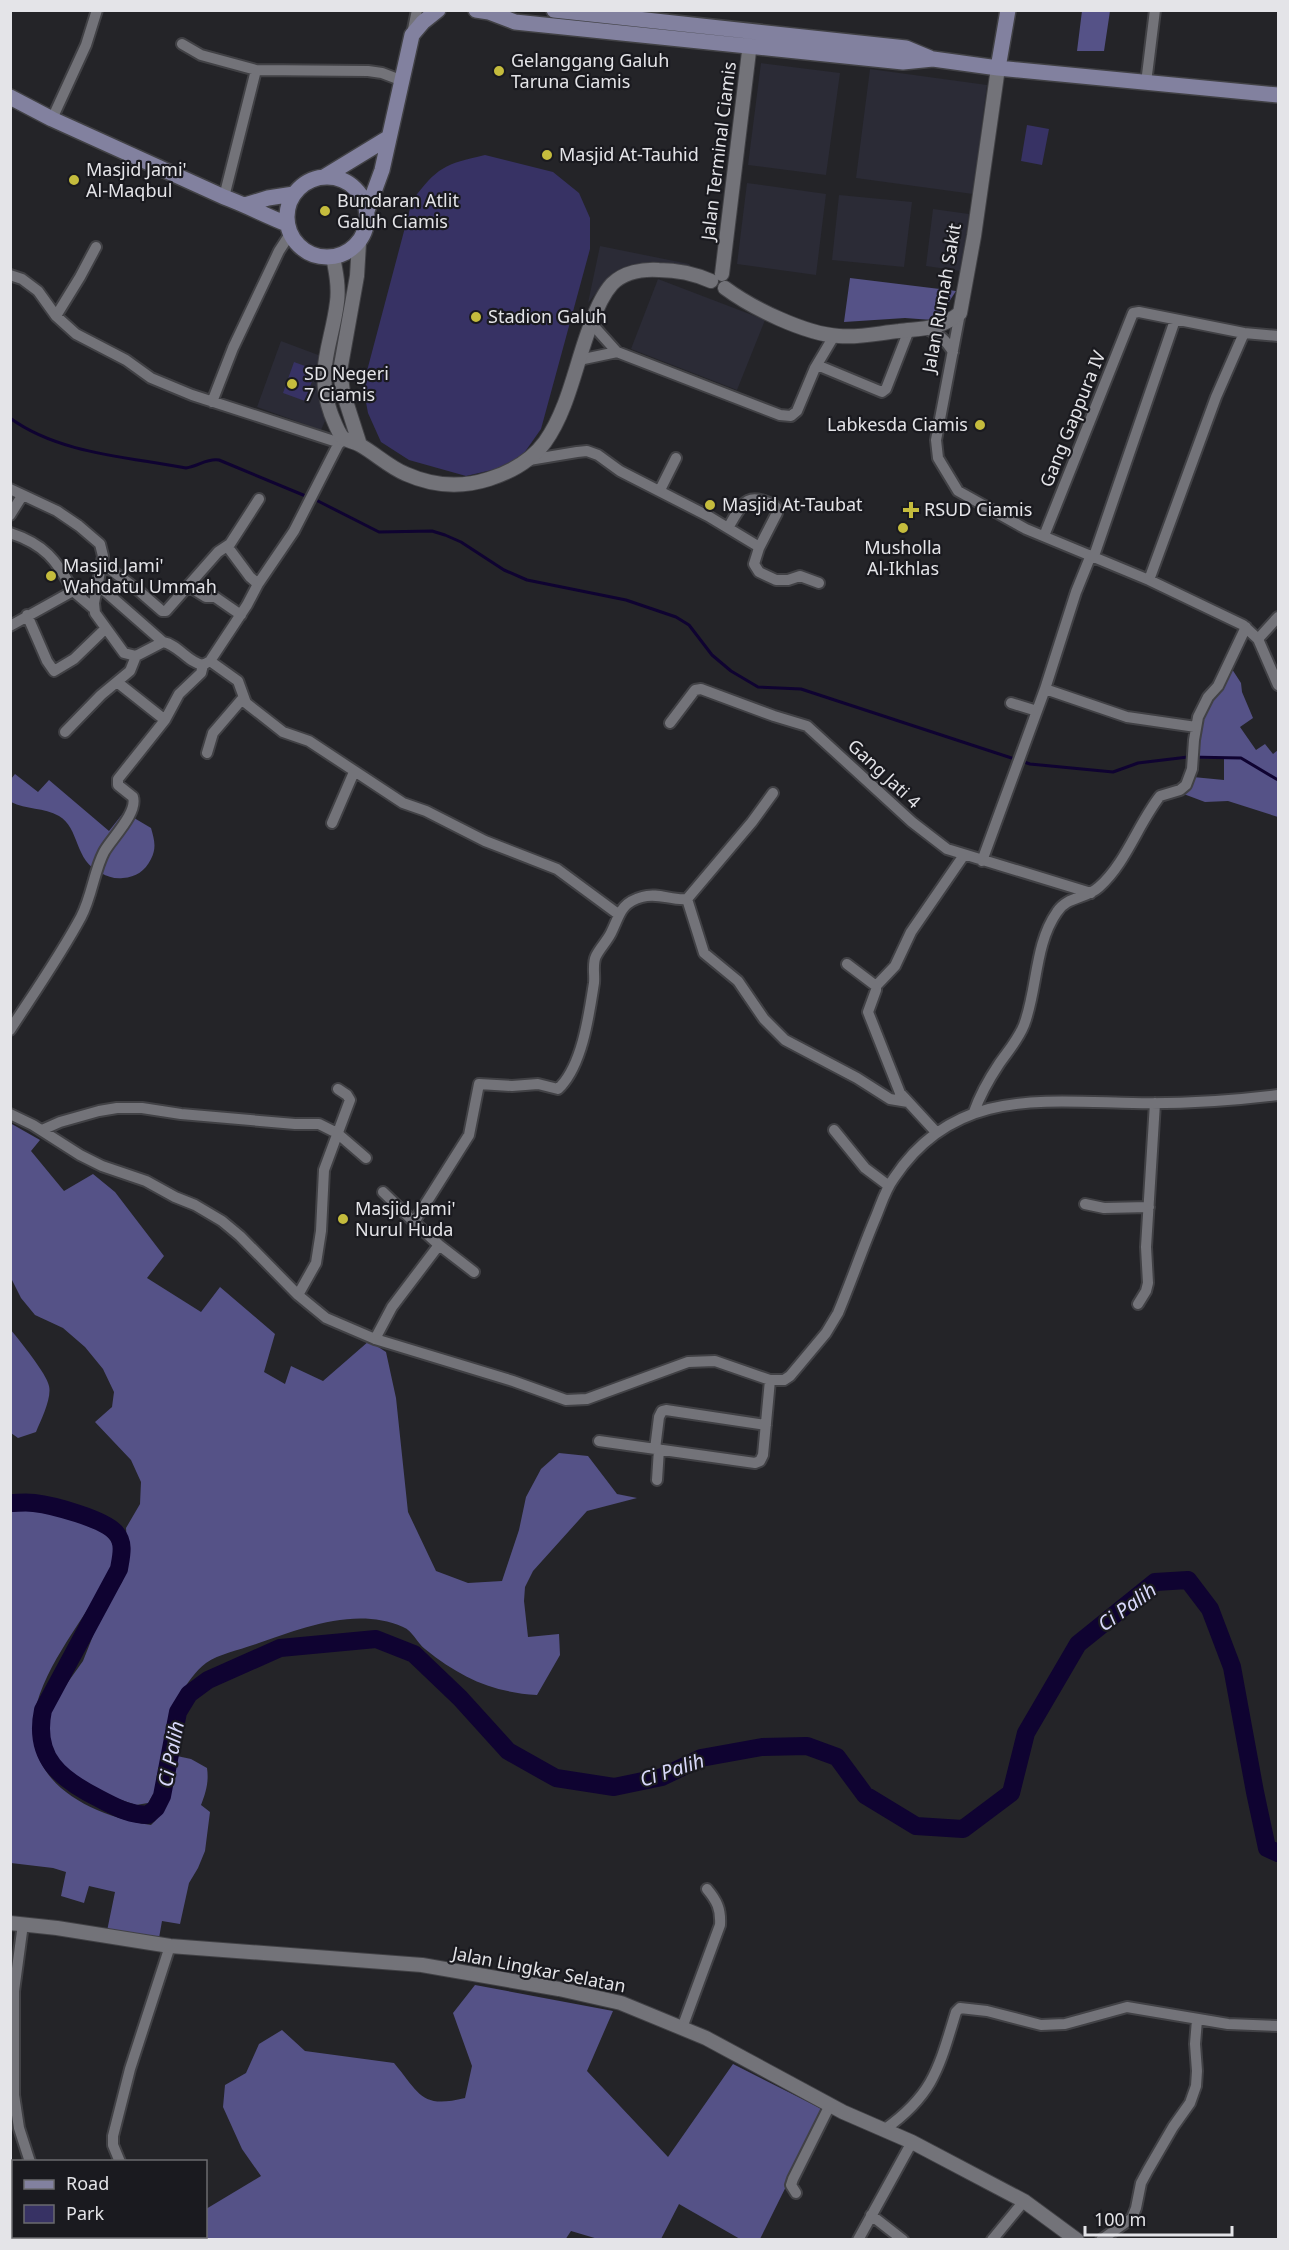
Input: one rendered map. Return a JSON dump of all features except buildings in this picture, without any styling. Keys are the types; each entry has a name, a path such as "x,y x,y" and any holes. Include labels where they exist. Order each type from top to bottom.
{"main road":[{"path":"10,97 52,119 245,205 289,229 303,250 313,255 333,257 343,255 359,243 366,228 367,211 382,170 412,35 438,10"},
{"path":"554,10 639,27"},
{"name":"Jalan Rumah Sakit","path":"998,68 1008,10"},
{"path":"487,11 515,22 639,27 751,39 903,62 933,59 998,68 1278,95"},
{"path":"289,229 288,209 294,194 304,184 324,177 388,138"},
{"path":"324,177 341,180 356,189 367,211"},
{"path":"245,205 294,194"}],"street":[{"path":"52,119 86,45 97,10"},
{"path":"412,35 417,10"},
{"path":"1146,83 1155,10"},
{"name":"Jalan Terminal Ciamis","path":"719,281 751,39"},
{"path":"182,44 201,55 256,70 368,71 382,73 403,81"},
{"name":"Jalan Rumah Sakit","path":"998,68 974,236 936,440 938,458 957,491 1044,536 1149,580 1246,627 1258,639"},
{"path":"224,197 256,70"},
{"path":"212,402 233,348 289,229"},
{"path":"359,243 357,276 340,371 349,415 360,445"},
{"path":"56,316 96,247"},
{"path":"10,1030 81,917 93,890 104,853 123,826 133,805 133,797 118,785 118,779 165,720 179,694 201,673 241,615 258,584 294,531 341,440 330,411 324,372 326,352 338,302 338,279 333,257"},
{"path":"10,274 22,279 38,291 56,316 76,334 126,360 151,378 212,402 360,445 397,470 420,480 445,485 475,484 503,474 528,460 545,441 559,417 591,323 603,298 613,283 628,274 644,270 668,270 719,281 736,296 772,315 834,336 850,337 927,329 960,313"},
{"name":"Gang Gappura IV","path":"1044,536 1133,313 1139,312 1175,320"},
{"path":"982,861 1045,689 1076,592 1092,556 1175,320 1244,333 1278,336"},
{"path":"591,323 617,352 785,416 791,416 797,411 817,365 834,336"},
{"path":"927,329 948,342 953,351"},
{"path":"817,365 882,392 886,389 909,330"},
{"path":"1149,580 1216,398 1244,333"},
{"path":"579,360 617,352"},
{"path":"324,372 340,371"},
{"path":"528,460 587,451 598,455 620,471 660,490 759,548"},
{"path":"660,490 676,458"},
{"path":"10,489 49,506 96,540 102,550 102,563 93,608"},
{"path":"10,515 22,496"},
{"path":"147,628 162,611 166,612 218,552 227,546 259,499"},
{"path":"728,528 744,501 758,499 774,505 777,513 759,548 754,564 759,572 782,581 800,576 819,583"},
{"path":"10,533 34,542 51,555 58,563 73,591 93,608 97,619 124,653 136,656"},
{"path":"227,546 258,584"},
{"path":"102,563 162,611"},
{"path":"98,585 163,642 174,646 195,663 206,663 241,684 246,703 283,732 309,741 403,803 426,811 485,841 556,869 618,914"},
{"path":"188,586 206,597 215,597 241,615"},
{"path":"10,626 73,591"},
{"path":"27,615 38,642 54,671 74,659 105,629"},
{"path":"1278,617 1258,639 1278,685"},
{"path":"974,1112 987,1082 1020,1035 1032,1000 1042,944 1057,911 1065,902 1091,893 1100,886 1160,796 1185,787 1191,775 1196,728 1207,699 1218,686 1246,627"},
{"path":"65,732 130,671 136,656 163,642"},
{"path":"117,682 165,720"},
{"name":"Gang Jati 4","path":"670,723 695,690 701,689 804,725 942,847 1091,893"},
{"path":"1045,689 1127,717 1196,728"},
{"path":"207,753 213,734 243,698"},
{"path":"1011,703 1037,711"},
{"path":"332,823 354,772"},
{"path":"414,1222 468,1135 479,1084 538,1084 558,1089 564,1083 580,1054 590,1009 596,956 611,934 618,914 633,900 643,896 655,894 680,900 687,898 752,822 773,793"},
{"path":"936,1132 898,1088 868,1012 876,986 895,966 911,932 964,855"},
{"path":"687,898 704,953 738,981 764,1019 782,1037 890,1099 908,1102"},
{"path":"847,964 876,986"},
{"path":"298,1295 316,1263 321,1231 324,1170 350,1100 338,1089"},
{"path":"10,1114 42,1130 87,1159 146,1181 222,1221 240,1236 298,1295 326,1318 375,1339 513,1381 566,1400 588,1399 687,1362 715,1362 770,1380 784,1380 790,1376 826,1333 838,1313 889,1186 908,1159 936,1132 974,1112 1000,1106 1053,1101 1155,1103 1230,1101 1278,1095"},
{"path":"1138,1305 1148,1287 1146,1247 1155,1103"},
{"path":"42,1130 60,1122 99,1111 134,1108 295,1124 319,1124 337,1133 366,1158"},
{"path":"834,1130 865,1168 889,1186"},
{"path":"383,1192 438,1245 474,1272"},
{"path":"1085,1204 1104,1208 1149,1207"},
{"path":"375,1339 392,1307 438,1245"},
{"path":"599,1441 755,1463 760,1461 763,1455 770,1380"},
{"path":"657,1480 659,1417 662,1411 766,1425"},
{"path":"682,2028 720,1925 721,1914 718,1904 707,1889"},
{"path":"17,1923 14,1991 14,2095 19,2128 29,2160"},
{"name":"Jalan Lingkar Selatan","path":"17,1923 170,1946 422,1965 559,1989 621,2003 682,2028 777,2075 830,2105 912,2142 1024,2201 1077,2240"},
{"path":"119,2160 113,2145 113,2136 130,2069 170,1946"},
{"path":"885,2129 904,2115 929,2088 938,2070 956,2012 960,2008 987,2011 1041,2025 1065,2024 1127,2007 1228,2024 1278,2026"},
{"path":"1101,2240 1132,2218 1141,2183 1173,2127 1190,2103 1196,2086 1197,2020"},
{"path":"796,2193 791,2182 830,2105"},
{"path":"858,2240 912,2142"},
{"path":"992,2240 1024,2201"},
{"path":"871,2215 903,2240"}],"shaded area":[{"path":"1082,11 1110,11 1104,51 1077,51"},
{"path":"761,63 840,73 826,175 748,165"},
{"path":"870,69 987,85 973,194 856,178"},
{"path":"747,183 826,194 816,275 737,264"},
{"path":"839,195 912,202 904,267 832,260"},
{"path":"933,209 969,214 961,271 926,266"},
{"path":"600,246 689,264 691,267 661,263 640,264 620,270 605,282 588,303"},
{"path":"850,278 956,291 941,314 932,320 905,318 844,322"},
{"path":"658,279 765,320 737,390 631,349"},
{"name":"SD Negeri 7 Ciamis","path":"281,341 321,356 328,414 321,430 257,407"},
{"path":"1230,666 1241,683 1242,692 1253,718 1240,727 1256,750 1265,744 1273,754 1278,750 1278,817 1228,801 1205,802 1181,793 1193,777 1224,780 1224,759 1195,758 1204,712"},
{"path":"15,774 38,792 49,780 109,831 124,812 151,828 154,847 149,863 136,875 120,878 106,876 92,868 81,853 66,821 53,813 11,802 11,779"},
{"path":"10,1123 40,1140 31,1151 64,1191 93,1174 115,1192 164,1256 147,1278 201,1312 220,1287 275,1334 264,1372 285,1384 291,1366 323,1381 369,1341 386,1352 396,1398 408,1512 436,1571 468,1583 502,1581 519,1530 526,1497 541,1469 559,1453 588,1456 617,1494 637,1498 587,1511 533,1571 525,1587 524,1601 528,1637 559,1634 560,1655 537,1695 506,1691 464,1676 425,1649 410,1631 403,1627 384,1621 347,1619 290,1632 223,1655 202,1666 189,1681 174,1705 160,1776 148,1803 136,1805 113,1797 83,1781 60,1765 47,1745 47,1716 53,1703 83,1661 102,1613 122,1582 128,1560 126,1528 140,1504 141,1482 131,1460 95,1422 112,1407 114,1392 103,1369 85,1347 63,1328 35,1315 21,1298 11,1278"},
{"path":"11,1330 43,1374 50,1391 46,1409 36,1432 18,1438 11,1433"},
{"path":"19,1507 60,1514 91,1525 112,1542 115,1553 109,1574 57,1658 45,1681 37,1705 33,1728 36,1752 48,1774 68,1794 95,1809 137,1823 151,1825 167,1802 177,1756 191,1759 207,1768 207,1787 201,1805 210,1812 205,1851 189,1883 180,1924 162,1921 159,1938 107,1931 115,1892 89,1886 84,1903 61,1896 66,1872 53,1868 11,1863 10,1508"},
{"path":"475,1985 613,2011 587,2071 668,2157 733,2064 824,2110 760,2239 740,2239 679,2204 661,2239 598,2239 571,2231 565,2240 180,2240 181,2238 207,2238 207,2208 261,2176 242,2149 223,2107 225,2085 246,2073 259,2044 282,2030 305,2051 394,2063 416,2091 423,2096 439,2102 450,2101 465,2098 472,2066 453,2013"}],"green space":[{"path":"1027,125 1049,129 1042,165 1021,161"},
{"name":"Stadion Galuh","path":"485,155 553,172 579,193 590,218 590,249 541,429 522,456 496,469 466,476 409,460 381,442 368,413 363,386 412,201 428,181 443,169 460,161"},
{"path":"294,362 316,370 305,401 283,393"}],"waterway":[{"path":"10,418 29,430 72,447 118,457 186,468 211,460 219,460 308,497"},
{"path":"314,499 379,532 432,531 461,542 504,570 527,580 626,600 676,617 689,625 712,655 731,671 758,687 801,689 1030,764 1113,772 1138,763 1188,757 1241,758 1278,780"},
{"name":"Ci Palih","path":"10,1503 34,1503 78,1514 110,1528 121,1541 119,1569 43,1710 41,1727 46,1754 62,1775 86,1791 129,1812 148,1815 156,1808 162,1796 178,1712 189,1694 208,1680 280,1648 376,1639 414,1654 460,1698 508,1751 556,1778 614,1787 662,1777 701,1758 762,1747 807,1746 837,1757 865,1795 916,1826 963,1829 1011,1793 1026,1733 1078,1644 1155,1582 1188,1580 1210,1609 1232,1667 1267,1848 1278,1853"}],"place":[{"name":"Gelanggang Galuh Taruna Ciamis","path":"499,71"},
{"name":"Masjid At-Tauhid","path":"547,155"},
{"name":"Masjid Jami' Al-Maqbul","path":"74,180"},
{"name":"Bundaran Atlit Galuh Ciamis","path":"325,211"},
{"name":"Stadion Galuh","path":"476,317"},
{"name":"SD Negeri 7 Ciamis","path":"292,384"},
{"name":"Labkesda Ciamis","path":"980,425"},
{"name":"Masjid At-Taubat","path":"710,505"},
{"name":"RSUD Ciamis","path":"911,510"},
{"name":"Musholla Al-Ikhlas","path":"903,528"},
{"name":"Masjid Jami' Wahdatul Ummah","path":"51,576"},
{"name":"Masjid Jami' Nurul Huda","path":"343,1219"}]}
